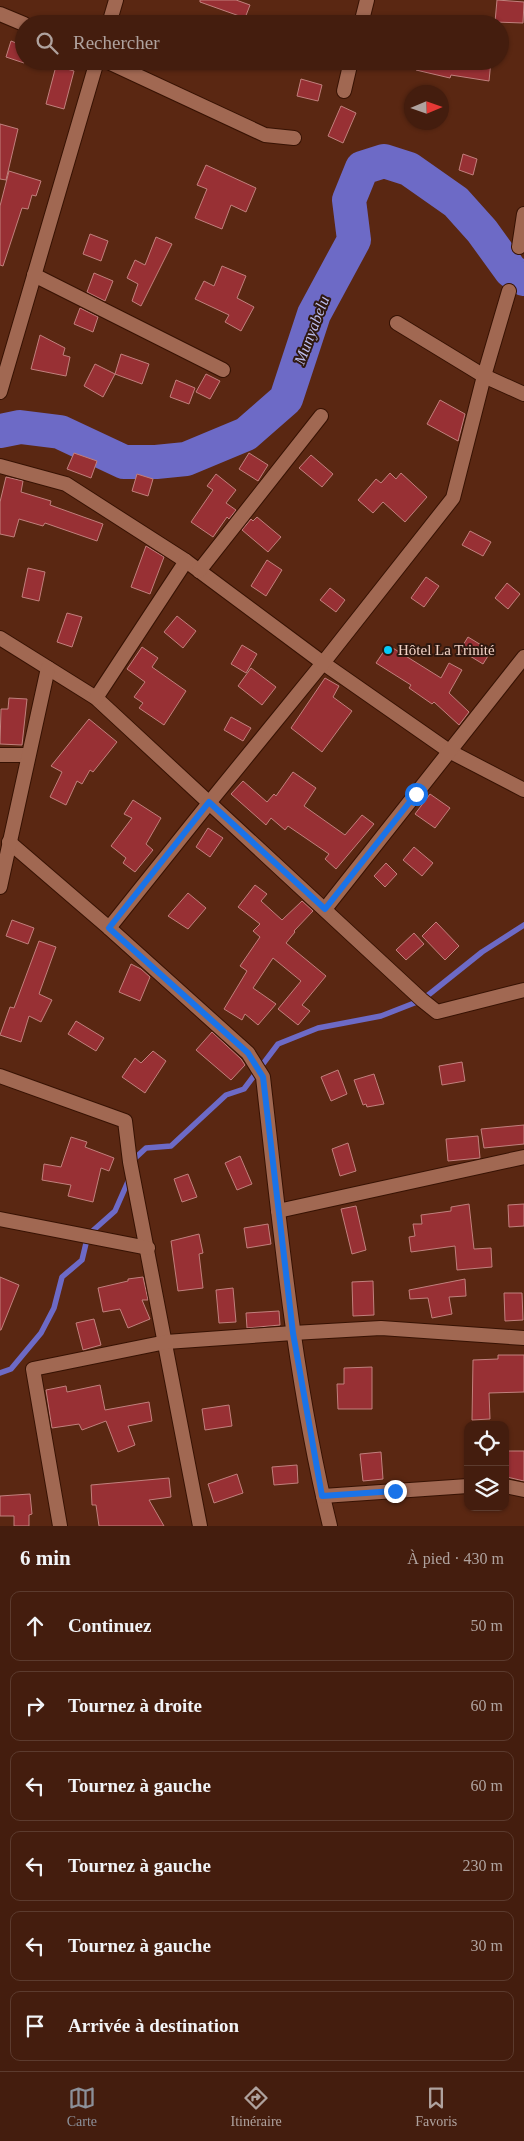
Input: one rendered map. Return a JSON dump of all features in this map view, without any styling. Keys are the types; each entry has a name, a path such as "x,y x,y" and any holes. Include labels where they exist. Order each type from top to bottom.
{"street":[{"path":"111,15 116,0"},
{"path":"363,15 367,0"},
{"path":"0,14 15,20"},
{"path":"0,392 94,70"},
{"path":"125,70 265,135 294,138"},
{"path":"344,91 349,70"},
{"path":"519,247 524,214"},
{"path":"34,275 222,370"},
{"path":"109,928 323,663 453,498 484,376 509,291"},
{"path":"397,323 484,376 524,394"},
{"path":"199,571 321,416"},
{"path":"0,466 66,484 186,561 323,663 449,751 524,790"},
{"path":"96,698 186,561"},
{"path":"0,638 96,698 437,1012 524,990"},
{"path":"325,909 524,657"},
{"path":"0,888 48,668"},
{"path":"0,754 28,755"},
{"path":"9,842 109,928 248,1053 263,1077 293,1333 322,1496 330,1526"},
{"path":"0,1076 125,1121 130,1162 200,1526"},
{"path":"278,1211 524,1157"},
{"path":"0,1218 148,1248"},
{"path":"60,1526 33,1369 166,1342 293,1333 381,1328 524,1338"},
{"path":"322,1496 464,1486"},
{"path":"509,1487 524,1490"}],"building":[{"path":"200,0 236,0 250,5 246,15 237,15 200,2"},
{"path":"497,0 524,2 523,23 509,22 509,15 496,15"},
{"path":"11,41 15,43 15,60 6,57"},
{"path":"55,70 74,71 64,109 46,104"},
{"path":"416,70 490,70 489,81 451,75 450,78"},
{"path":"301,79 322,85 318,101 297,96"},
{"path":"341,106 356,113 343,143 328,136"},
{"path":"0,124 18,129 6,180 0,179"},
{"path":"463,154 477,159 473,175 459,170"},
{"path":"206,165 256,188 246,212 231,205 222,229 195,218 207,189 197,185"},
{"path":"9,171 41,181 36,196 32,195 28,209 22,208 3,266 0,265 0,206"},
{"path":"90,234 108,241 101,261 83,254"},
{"path":"156,237 172,244 141,306 132,301 138,284 127,278 135,260 145,265"},
{"path":"222,266 246,276 237,298 254,307 241,331 225,322 229,315 195,299 204,281 214,286"},
{"path":"94,273 113,281 105,301 87,292"},
{"path":"80,308 98,317 93,332 74,324"},
{"path":"40,335 65,348 63,355 70,357 66,376 31,369"},
{"path":"121,354 149,364 142,384 115,374"},
{"path":"95,364 115,374 103,397 84,386"},
{"path":"206,374 220,381 210,399 196,392"},
{"path":"176,380 195,388 189,404 170,397"},
{"path":"440,400 465,414 458,441 427,424"},
{"path":"74,453 97,461 91,478 67,469"},
{"path":"249,453 268,465 258,481 239,469"},
{"path":"311,455 333,474 322,487 299,468"},
{"path":"390,473 396,479 401,473 427,497 405,522 383,502 373,513 358,500 376,479 381,483"},
{"path":"137,474 153,479 148,496 132,491"},
{"path":"216,474 236,490 226,503 236,510 229,519 227,517 213,537 191,522 213,490 207,486"},
{"path":"6,477 23,481 21,492 51,501 50,505 103,524 97,541 45,523 43,526 19,519 14,537 0,534 0,502"},
{"path":"257,517 281,537 268,552 242,530 251,519 253,521"},
{"path":"470,531 491,542 483,556 462,545"},
{"path":"146,546 164,557 150,594 131,587"},
{"path":"267,560 282,570 266,596 251,586"},
{"path":"28,568 45,572 39,601 22,597"},
{"path":"426,577 439,586 424,607 411,598"},
{"path":"507,583 520,594 508,609 495,598"},
{"path":"330,588 345,600 336,612 320,600"},
{"path":"67,613 82,617 72,647 57,642"},
{"path":"177,616 196,631 183,648 164,632"},
{"path":"468,637 491,651 483,664 460,650"},
{"path":"242,645 257,654 246,673 231,664"},
{"path":"388,645 441,678 449,663 462,670 449,693 469,712 459,725 434,702 432,704 409,688 411,685 376,663"},
{"path":"142,647 158,658 152,667 186,691 164,725 139,708 143,703 134,697 145,682 127,669"},
{"path":"251,668 276,687 262,705 238,686"},
{"path":"325,678 339,686 333,697 352,711 322,752 291,728"},
{"path":"9,698 27,699 22,745 0,744 1,709 8,709"},
{"path":"231,717 251,728 243,741 224,730"},
{"path":"89,719 117,742 93,772 90,770 82,784 77,781 66,805 50,797 62,772 51,766"},
{"path":"293,772 316,788 304,806 345,835 362,815 374,824 336,869 325,859 329,854 288,826 285,830 271,818 266,825 231,794 243,781 267,802 274,794 276,796"},
{"path":"430,794 450,808 435,828 415,814"},
{"path":"133,800 161,818 146,844 153,850 135,872 123,863 126,858 111,846 132,818 124,814"},
{"path":"208,828 223,838 210,857 196,847"},
{"path":"414,847 433,863 422,876 403,860"},
{"path":"386,863 397,874 385,887 374,876"},
{"path":"255,885 267,894 261,901 282,920 302,901 313,911 294,931 286,943 326,976 302,1005 310,1011 298,1025 278,1009 301,981 273,958 253,988 276,1004 258,1025 245,1014 242,1020 224,1009 247,971 240,966 260,937 253,931 260,924 238,907"},
{"path":"188,893 206,908 188,929 168,916"},
{"path":"12,920 34,928 28,944 6,936"},
{"path":"436,922 459,946 445,960 422,936"},
{"path":"414,933 424,944 406,960 396,950"},
{"path":"39,941 56,947 39,994 52,1000 41,1022 29,1016 21,1042 0,1035 10,1007 14,1008"},
{"path":"131,964 141,969 150,977 140,1001 119,992"},
{"path":"76,1021 104,1038 96,1051 68,1034"},
{"path":"212,1032 245,1065 231,1080 196,1050"},
{"path":"153,1051 166,1061 145,1093 122,1077 135,1058 141,1063"},
{"path":"462,1062 465,1081 442,1085 439,1066"},
{"path":"338,1070 347,1094 331,1101 321,1077"},
{"path":"374,1074 384,1104 367,1107 366,1104 363,1105 354,1080"},
{"path":"524,1125 524,1144 484,1148 481,1129"},
{"path":"478,1136 480,1158 448,1161 446,1139"},
{"path":"71,1137 87,1142 85,1147 114,1158 109,1171 101,1168 93,1202 68,1196 71,1185 42,1180 44,1164 61,1167"},
{"path":"348,1143 356,1171 340,1176 332,1149"},
{"path":"240,1156 252,1184 237,1190 225,1163"},
{"path":"188,1174 197,1197 182,1202 174,1179"},
{"path":"469,1204 474,1249 491,1248 492,1267 457,1270 455,1246 411,1252 409,1237 415,1236 413,1224 422,1224 421,1215 451,1211 451,1207"},
{"path":"524,1204 524,1226 509,1227 508,1205"},
{"path":"356,1206 366,1250 352,1254 341,1209"},
{"path":"268,1224 271,1244 247,1248 244,1228"},
{"path":"199,1234 203,1253 199,1254 203,1288 178,1291 171,1241"},
{"path":"0,1277 19,1285 1,1330 0,1330"},
{"path":"143,1277 148,1300 142,1300 150,1319 128,1328 120,1309 103,1312 98,1288 128,1281 128,1279"},
{"path":"465,1279 466,1296 449,1297 452,1314 432,1318 428,1298 410,1299 409,1290"},
{"path":"373,1281 374,1315 353,1316 352,1282"},
{"path":"233,1288 236,1322 219,1323 216,1290"},
{"path":"504,1293 522,1293 523,1320 505,1321"},
{"path":"279,1311 280,1325 247,1328 246,1313"},
{"path":"94,1319 101,1345 83,1350 76,1323"},
{"path":"498,1355 524,1355 524,1392 489,1393 490,1419 472,1420 473,1360 498,1359"},
{"path":"372,1367 372,1409 338,1409 337,1384 344,1384 344,1368"},
{"path":"100,1385 105,1410 149,1402 152,1421 128,1426 135,1445 118,1452 106,1421 82,1430 79,1424 52,1428 46,1390 66,1386 67,1392"},
{"path":"229,1405 232,1426 205,1430 202,1409"},
{"path":"509,1451 524,1451 524,1481 509,1477"},
{"path":"381,1452 383,1479 363,1481 360,1454"},
{"path":"297,1465 298,1483 274,1485 272,1467"},
{"path":"237,1474 243,1493 214,1503 208,1484"},
{"path":"169,1478 171,1497 149,1500 164,1526 99,1526 96,1505 92,1505 91,1485"},
{"path":"30,1494 32,1514 29,1515 29,1526 14,1526 14,1516 0,1516 0,1496"}],"waterway":[{"name":"Munyabelu","path":"0,431 20,427 60,432 124,462 156,462 186,459 246,434 286,399 314,314 354,240 349,200 362,168 384,161 409,169 456,202 482,231 511,271 524,279"},
{"path":"132,1161 146,1148 171,1146 226,1095 244,1089 278,1044 318,1028 381,1016 422,1000 482,952 524,925"},
{"path":"0,1373 11,1369 41,1333 54,1308 62,1277 82,1260 88,1235 115,1211 130,1177"}],"place":[{"name":"Hôtel La Trinité","path":"388,650"}],"route":[{"path":"395,1491 322,1496 293,1333 263,1077 248,1053 109,928 209,802 325,909 416,794"}]}
